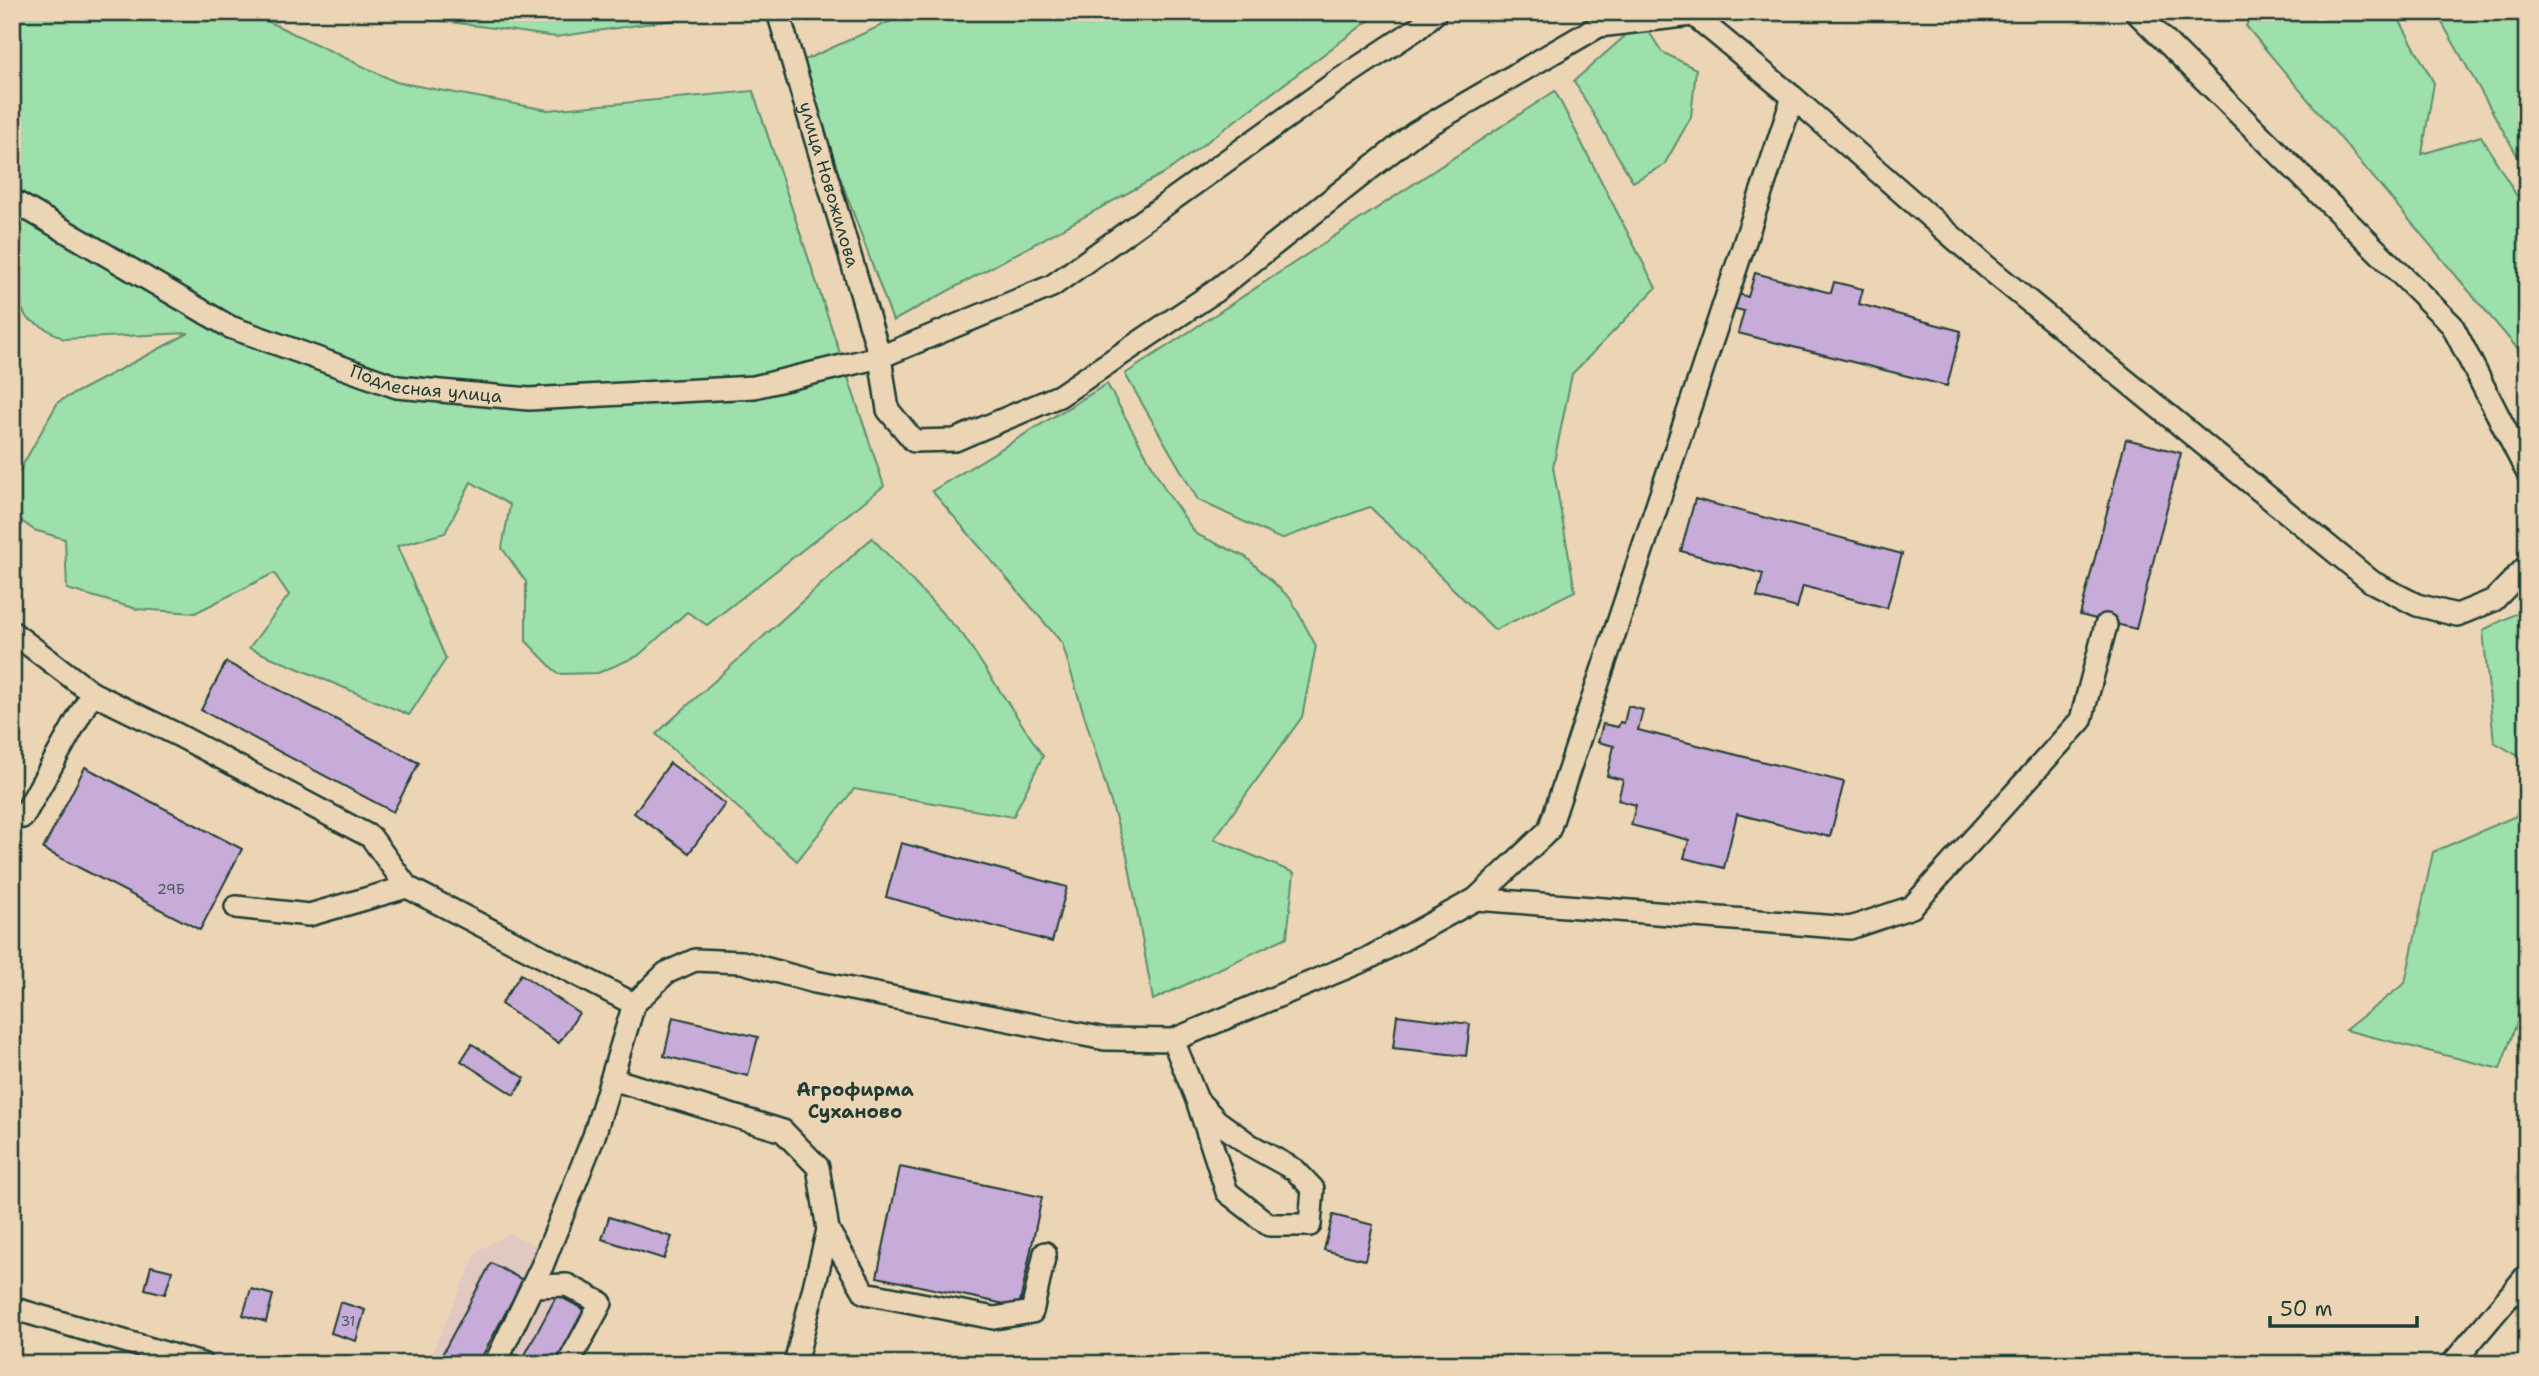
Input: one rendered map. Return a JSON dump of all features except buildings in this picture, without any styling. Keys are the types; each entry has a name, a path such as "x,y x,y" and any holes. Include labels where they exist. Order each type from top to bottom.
{"street":[{"name":"улица Новожилова","path":"778,12 880,358 888,410 914,441 955,440 1059,396 1214,292 1415,133 1599,26 1691,14"},
{"name":"Подлесная улица","path":"12,200 230,327 397,387 529,399 754,387 880,358 1052,286 1436,12"},
{"path":"2136,12 2452,325 2527,472"},
{"path":"1691,14 1793,97 1987,267 2372,582 2417,605 2457,615 2494,600 2527,566"},
{"path":"495,1364 533,1286 594,1136 635,1004 666,973 695,960 742,962 815,982 1105,1039 1172,1040 1367,959 1476,899 1549,830 1793,97"},
{"path":"1476,899 1850,928 1912,907 2081,720 2106,625"},
{"path":"12,632 92,693 178,735 371,837 407,887 635,1004"},
{"path":"23,817 92,693"},
{"path":"236,907 309,915 407,887"},
{"path":"1172,1040 1197,1100 1227,1192 1269,1225 1310,1225 1313,1189 1295,1170 1250,1145 1217,1121 1197,1100"},
{"path":"612,1079 783,1131 818,1167 828,1230 865,1293 994,1318 1032,1312 1045,1253"},
{"path":"795,1364 828,1230"},
{"path":"2452,1364 2527,1275"},
{"path":"533,1286 567,1285 601,1303 568,1364"},
{"path":"12,1308 202,1364"}],"shaded area":[{"path":"510,1234 560,1257 555,1273 609,1298 579,1364 427,1364 477,1251"}],"green space":[{"path":"12,12 248,12 396,82 548,110 753,91 884,486 707,625 687,612 638,656 598,673 558,674 526,641 526,582 502,548 510,505 471,482 445,533 397,546 446,659 409,715 249,648 289,595 274,573 195,613 137,609 67,589 65,539 34,530 12,514 12,484 58,402 189,333 64,339 27,318 12,291"},
{"path":"396,12 726,12 556,37 401,15"},
{"path":"911,12 1380,12 1168,171 893,321 798,63"},
{"path":"2252,12 2395,12 2434,83 2422,154 2481,136 2527,213 2527,349 2516,347 2246,26"},
{"path":"2436,12 2527,12 2527,173"},
{"path":"1642,21 1662,52 1696,69 1691,117 1664,165 1633,182 1574,81"},
{"path":"1555,91 1656,288 1572,374 1553,467 1575,591 1495,630 1370,507 1281,539 1198,500 1125,374"},
{"path":"1107,384 1166,491 1196,534 1246,557 1291,599 1316,646 1302,717 1214,839 1294,873 1287,937 1153,1000 1127,855 1062,643 932,491"},
{"path":"872,538 963,635 1043,756 1013,817 854,789 797,861 656,734"},
{"path":"2527,608 2527,761 2494,742 2483,630"},
{"path":"2527,789 2527,995 2500,1069 2345,1030 2405,983 2433,852 2516,816"}],"district":[{"name":"Агрофирма Суханово","path":"855,1100"}]}
